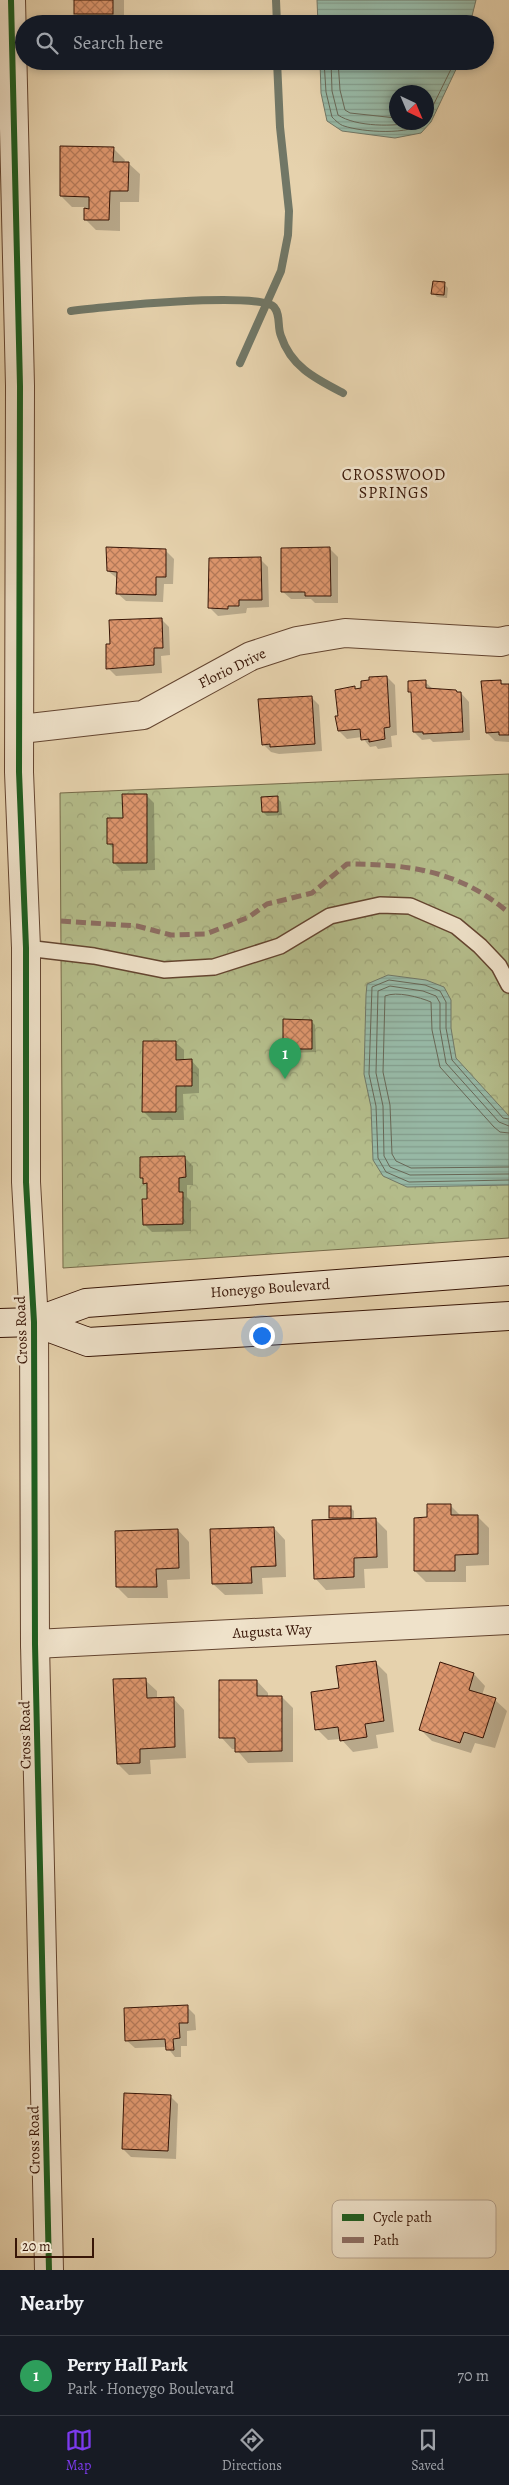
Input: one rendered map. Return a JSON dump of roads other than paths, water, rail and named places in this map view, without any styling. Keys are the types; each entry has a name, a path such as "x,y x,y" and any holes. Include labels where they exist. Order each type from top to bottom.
{"street":[{"name":"Cross Road","path":"11,0 20,386 19,679 21,729 19,772 26,948 26,1189 34,1322 35,1644 49,2270"},
{"name":"Florio Drive","path":"21,729 143,714 251,656 297,641 346,633 500,642 509,640"},
{"name":"Honeygo Boulevard","path":"0,1323 34,1322 86,1302 509,1270"},
{"name":"Honeygo Boulevard","path":"34,1322 88,1342 509,1316"},
{"name":"Augusta Way","path":"35,1644 509,1620"}],"lane":[{"path":"26,948 94,956 164,970 214,967 280,946 330,916 380,905 410,906 456,926 480,946 499,966 509,985"}],"water":[{"path":"317,0 476,0 472,15 318,15"},
{"path":"320,70 456,70 434,116 434,85 389,85 389,130 424,130 421,133 395,138 342,131 327,121 321,93"},
{"path":"388,975 426,980 444,987 451,1000 451,1028 456,1058 509,1116 509,1185 407,1187 383,1176 373,1160 371,1107 364,1074 366,995 367,984"}],"waterway":[{"path":"276,0 277,15"},
{"path":"240,363 281,271 288,235 289,211 280,127 277,70"},
{"path":"71,311 112,306 211,300 263,302 274,307 276,310 279,329 285,347 298,364 323,383 343,393"}],"place":[{"name":"Perry Hall Park","path":"285,1079"}],"district":[{"name":"CROSSWOOD SPRINGS","path":"394,483"}]}
